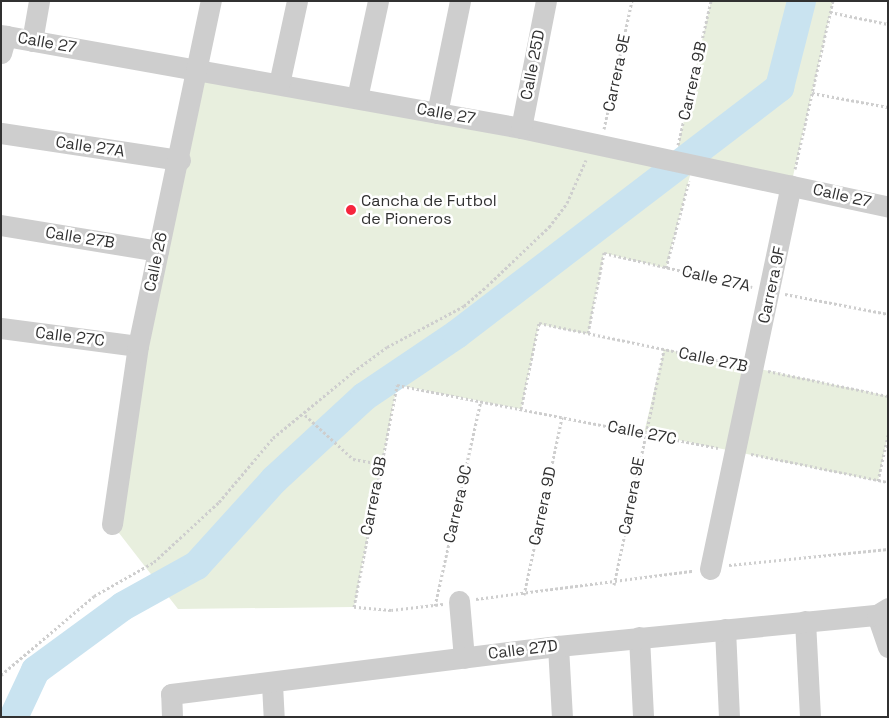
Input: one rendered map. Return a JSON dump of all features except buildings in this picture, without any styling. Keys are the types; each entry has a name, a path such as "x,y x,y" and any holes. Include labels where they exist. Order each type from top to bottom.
{"street":[{"path":"32,41 39,1"},
{"name":"Calle 26","path":"112,524 138,346 158,250 180,160 212,1"},
{"path":"279,84 297,1"},
{"path":"357,98 378,1"},
{"path":"437,113 460,1"},
{"name":"Calle 25D","path":"521,128 546,1"},
{"name":"Calle 27","path":"3,41 32,41 198,69 521,128 888,207"},
{"name":"Calle 27A","path":"1,134 180,160"},
{"name":"Carrera 9F","path":"710,568 738,452 754,368 772,291 791,185"},
{"name":"Calle 27B","path":"1,225 158,250"},
{"name":"Calle 27C","path":"1,328 138,346"},
{"path":"459,601 464,658"},
{"path":"882,611 888,647"},
{"name":"Calle 27D","path":"172,717 171,694 272,684 558,646 805,621 882,611"},
{"path":"805,621 810,717"},
{"path":"725,628 729,717"},
{"path":"639,637 642,717"},
{"path":"558,646 562,717"},
{"path":"272,684 274,717"}],"path":[{"name":"Carrera 9E","path":"1,675 94,596 154,562 219,502 273,438 305,415 387,346 464,306 529,248 567,203 596,144 632,1"},
{"name":"Carrera 9B","path":"684,162 711,1"},
{"path":"791,185 832,1"},
{"path":"830,12 888,24"},
{"path":"812,93 888,107"},
{"path":"666,268 684,162"},
{"name":"Calle 27A","path":"588,334 604,253 772,291 888,314"},
{"name":"Calle 27B","path":"521,409 539,323 888,396"},
{"name":"Carrera 9E","path":"614,585 644,433 664,349"},
{"name":"Carrera 9B","path":"397,385 380,464 354,607 391,610 435,606"},
{"name":"Calle 27C","path":"397,385 888,482"},
{"name":"Carrera 9C","path":"435,606 481,402"},
{"path":"305,415 330,442 353,459 380,464"},
{"name":"Carrera 9D","path":"524,595 562,417"},
{"path":"878,481 888,435"},
{"path":"435,606 459,601 614,585 775,557 888,548"}],"green space":[{"path":"711,1 833,1 791,185 693,164 666,268 604,253 588,334 539,324 521,409 397,385 354,607 178,609 112,524 198,69 675,160"},
{"path":"664,349 888,396 888,435 878,481 644,433"}],"waterway":[{"path":"13,717 35,670 122,606 196,565 274,479 364,396 456,334 779,87 801,1"}],"place":[{"name":"Cancha de Futbol de Pioneros","path":"351,210"}]}
